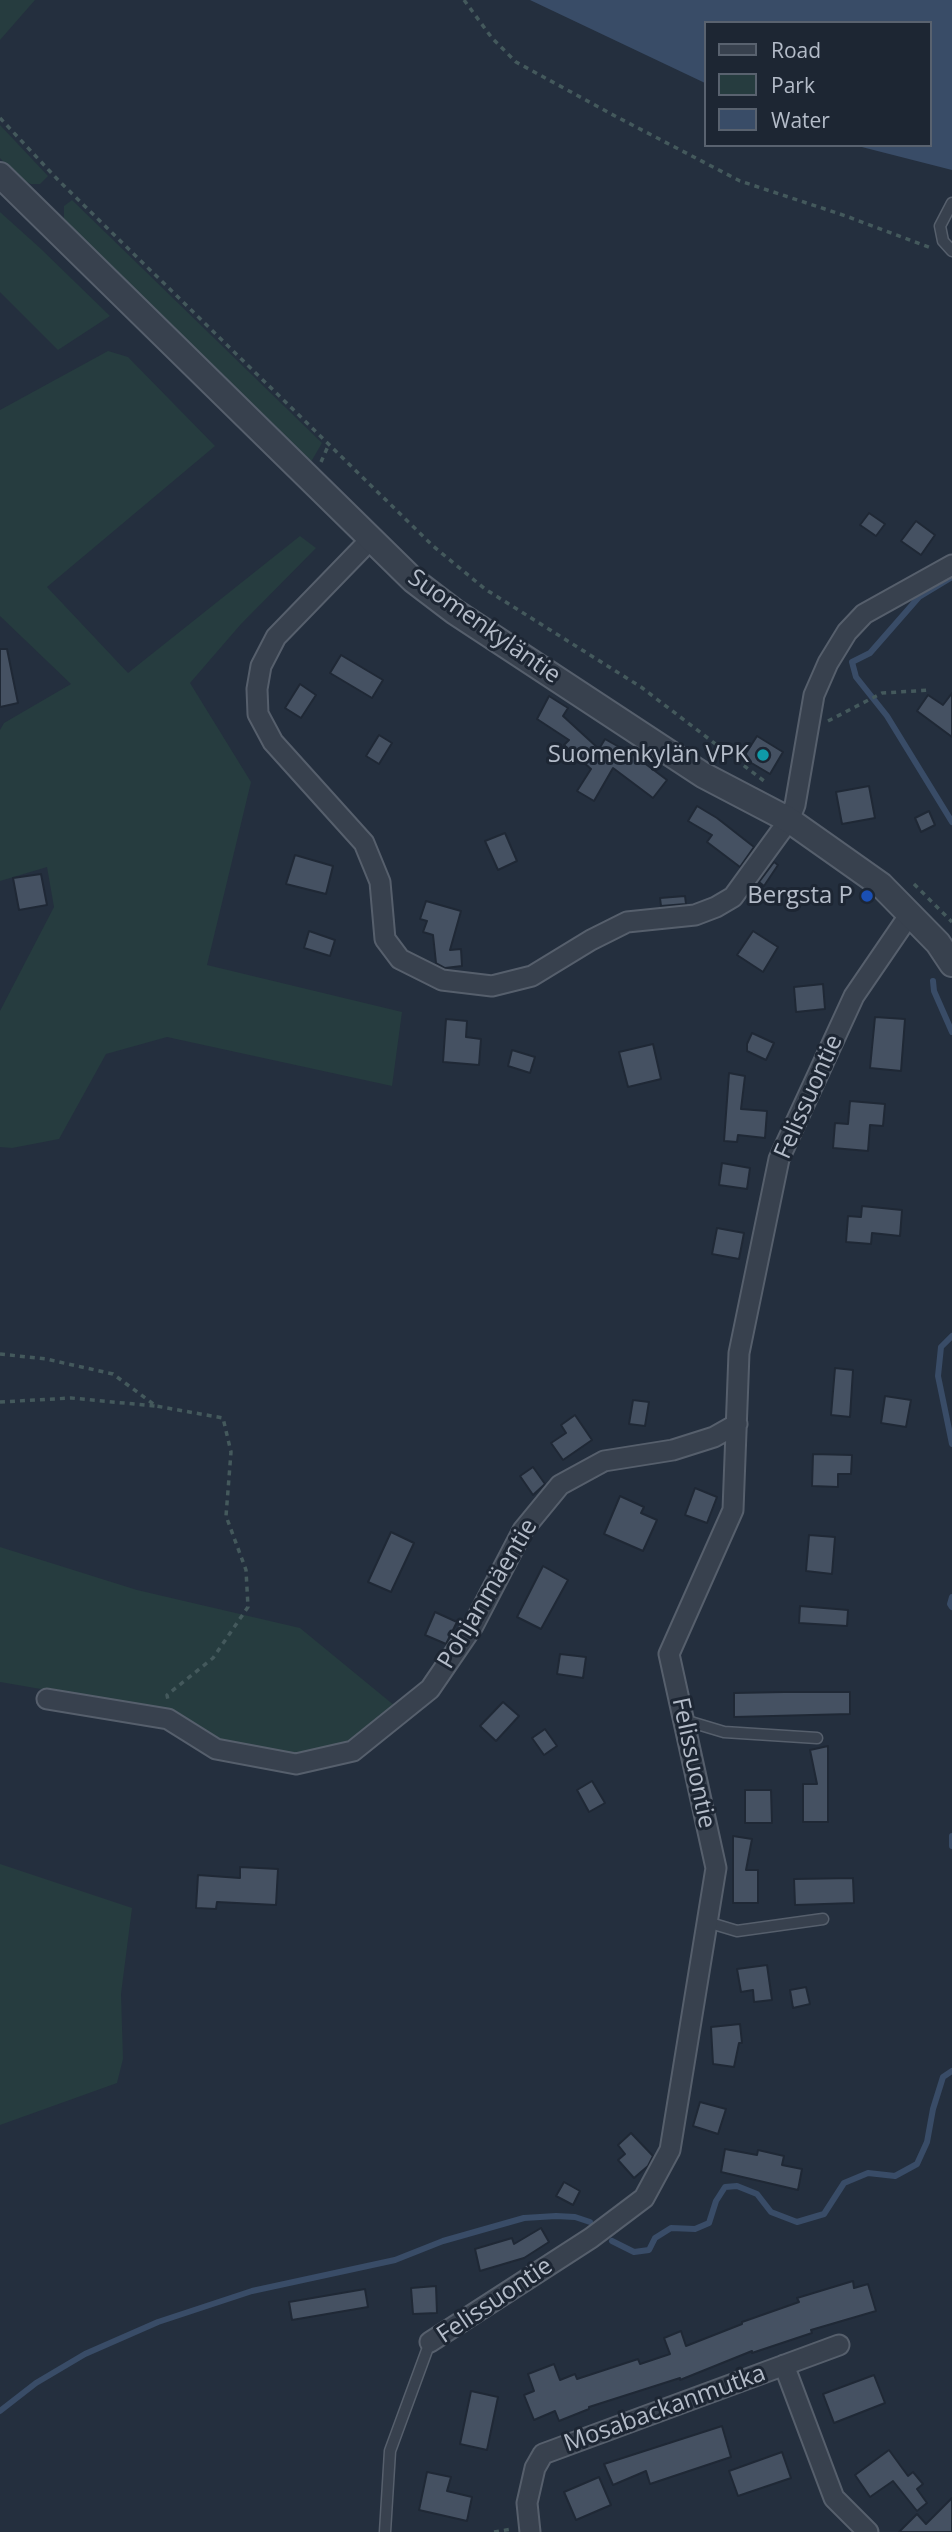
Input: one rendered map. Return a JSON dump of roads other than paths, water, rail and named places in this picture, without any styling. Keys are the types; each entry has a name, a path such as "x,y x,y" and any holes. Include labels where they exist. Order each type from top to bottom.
{"street":[{"name":"Suomenkyläntie","path":"0,175 413,580 455,612 703,775 789,820 881,885 938,943 952,964"},
{"path":"370,540 276,637 261,666 257,690 258,714 273,742 364,843 380,882 386,939 400,958 442,980 492,986 532,976 591,940 627,922 695,915 733,897 789,820 795,805 814,695 828,663 847,632 863,614 952,565"},
{"name":"Felissuontie","path":"430,2342 591,2238 644,2198 670,2150 716,1868 669,1654 733,1510 739,1353 779,1159 854,996 910,914"},
{"name":"Pohjanmäentie","path":"47,1699 168,1719 216,1749 296,1764 353,1751 430,1689 473,1626 523,1530 560,1485 604,1461 673,1451 714,1437 737,1424"},
{"name":"Mosabackanmutka","path":"530,2532 527,2503 535,2468 543,2454 839,2345"},
{"name":"Mosabackanmutka","path":"784,2365 834,2498 868,2532"}],"lane":[{"path":"952,204 940,226 943,241 952,251"},
{"path":"684,1720 724,1732 817,1738"},
{"path":"707,1922 737,1931 823,1919"},
{"name":"Felissuontie","path":"385,2532 390,2451 430,2342"}],"water":[{"path":"530,0 952,0 952,170 862,147 931,147 931,21 704,21 704,83"}],"waterway":[{"path":"952,577 919,597 870,653 852,662 856,677 887,716 952,822"},
{"path":"933,981 934,991 952,1032"},
{"path":"952,1336 941,1347 938,1376 952,1444"},
{"path":"952,1597 952,1607"},
{"path":"952,1836 952,1846"},
{"path":"612,2241 634,2252 649,2250 655,2238 671,2228 695,2229 709,2223 716,2201 725,2187 737,2186 757,2194 771,2212 797,2222 824,2214 844,2183 868,2173 895,2176 917,2164 927,2142 943,2077 952,2071"},
{"path":"0,2411 36,2383 85,2354 158,2322 252,2291 395,2260 443,2241 524,2218 575,2217 590,2222"}],"place":[{"name":"Suomenkylän VPK","path":"763,755"},
{"name":"Bergsta P","path":"867,896"}]}
